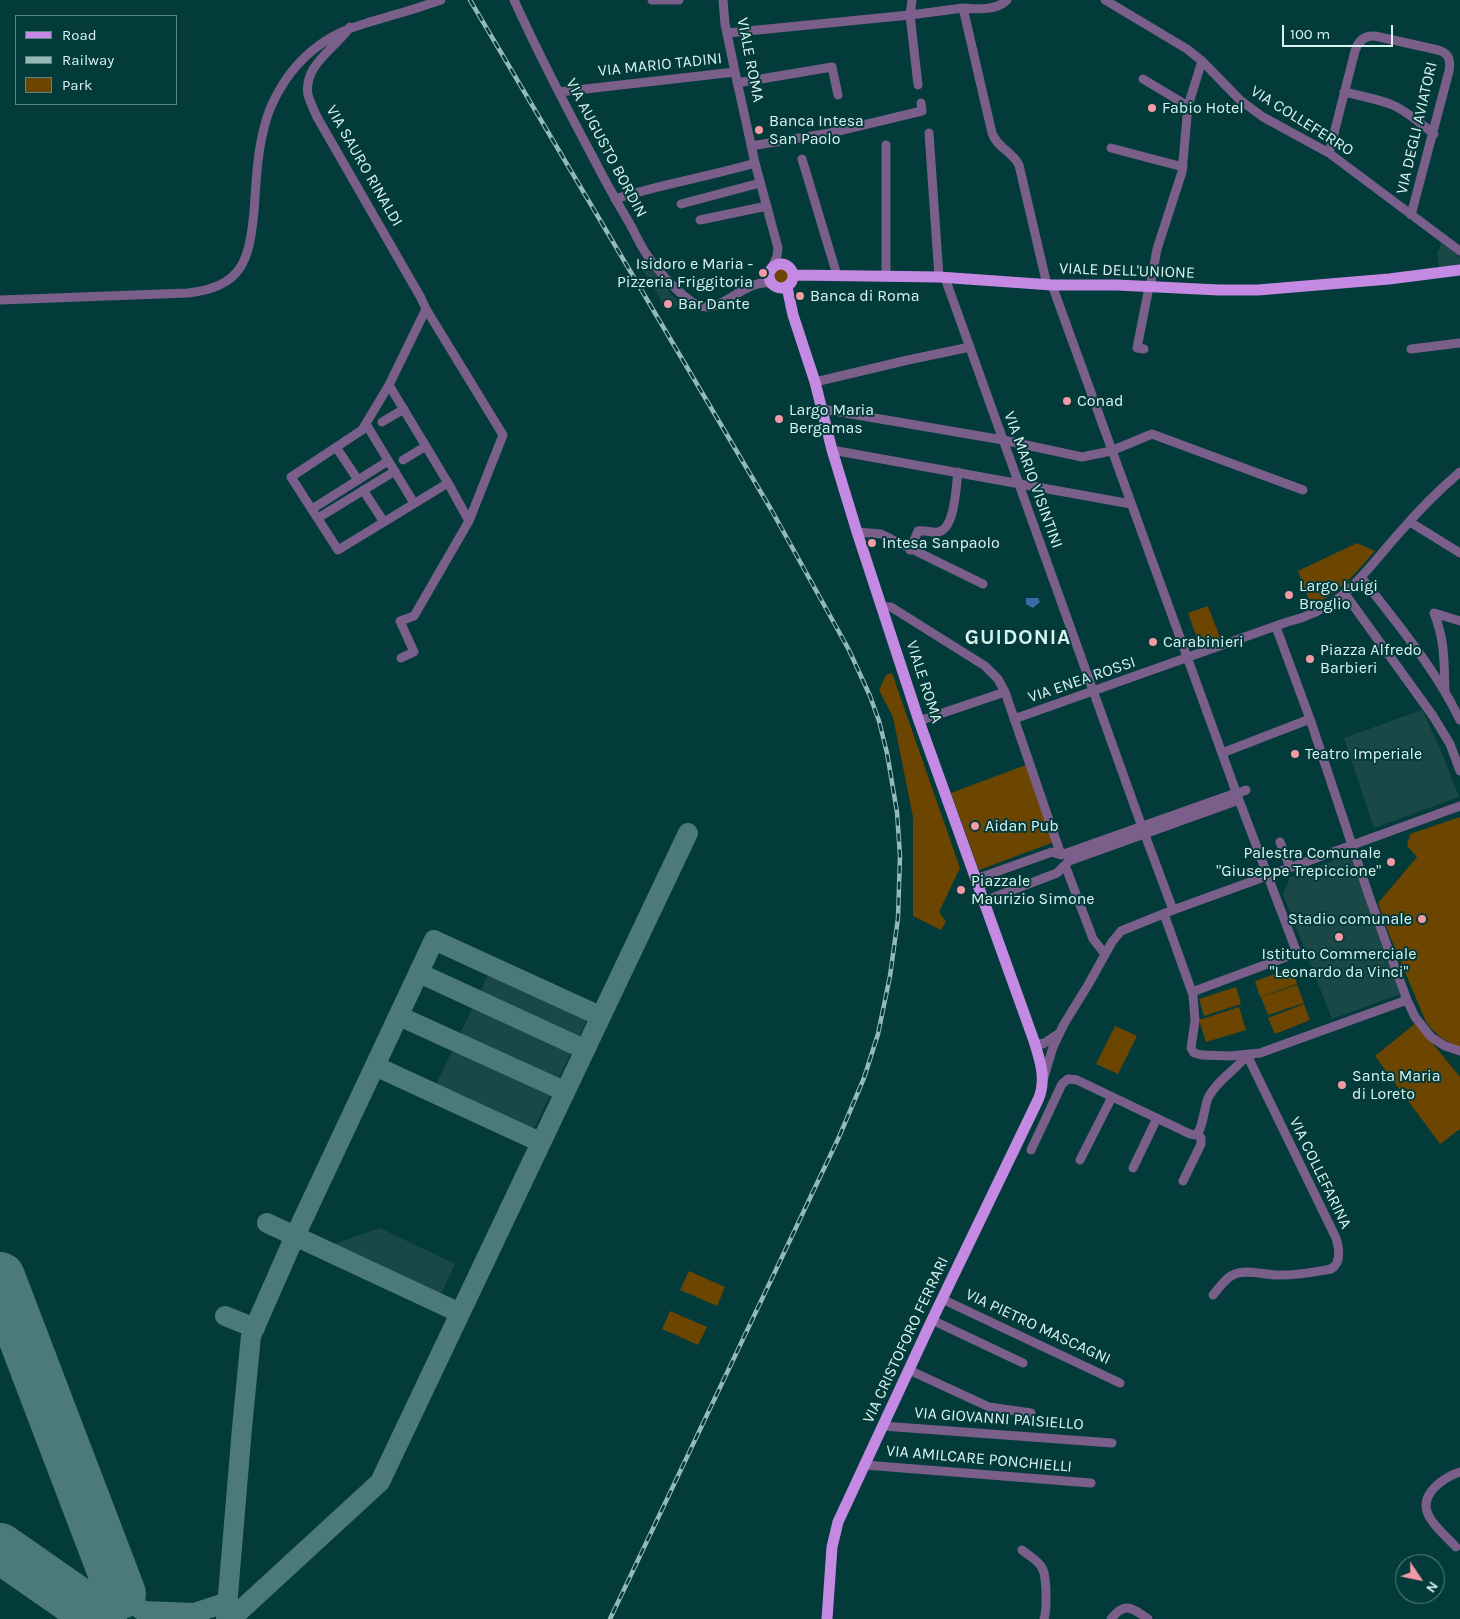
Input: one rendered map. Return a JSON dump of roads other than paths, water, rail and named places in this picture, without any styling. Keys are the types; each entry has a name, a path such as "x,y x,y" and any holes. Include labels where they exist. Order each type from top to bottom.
{"main road":[{"path":"777,265 784,265 790,268 793,274 792,282 787,287 780,289 767,277 777,265"},
{"name":"VIALE DELL'UNIONE","path":"793,274 886,275 1050,285 1258,290 1389,279 1460,270"},
{"name":"VIALE ROMA","path":"787,287 793,315 815,382 832,450 857,532 919,721 1035,1043 1043,1082"},
{"name":"VIA CRISTOFORO FERRARI","path":"828,1618 834,1537 842,1513 1040,1096 1043,1082"}],"street":[{"path":"0,300 188,293 213,288 230,278 241,265 250,246 261,138 269,112 288,77 305,57 329,38 350,27 441,0"},
{"name":"VIA AUGUSTO BORDIN","path":"514,0 532,41 614,199 652,262 662,274 698,305 712,306 767,277"},
{"path":"652,0 679,0"},
{"name":"VIALE ROMA","path":"723,0 727,33 737,83 755,163 778,250 767,277"},
{"path":"912,0 910,15 918,85"},
{"path":"727,33 963,8 990,8 1001,5 1007,0"},
{"name":"VIA COLLEFERRO","path":"1105,0 1170,38 1202,61 1240,100 1263,117 1329,153 1460,252"},
{"path":"963,8 992,133 996,142 1012,155 1019,165 1050,285 1173,616 1237,796 1297,953 1192,992"},
{"name":"VIA SAURO RINALDI","path":"350,27 312,70 308,80 308,95 317,117 426,309 503,435 469,521"},
{"name":"VIA DEGLI AVIATORI","path":"1344,92 1356,47 1366,37 1375,36 1442,51 1449,58 1450,64 1434,134 1411,215"},
{"path":"1144,349 1137,348 1149,287 1157,249 1183,167 1188,106 1202,61"},
{"path":"737,83 832,67 838,95"},
{"name":"VIA MARIO TADINI","path":"559,92 735,72"},
{"path":"1143,79 1188,106"},
{"path":"1329,153 1344,92 1395,106 1434,134"},
{"path":"751,146 830,133 922,111 921,103"},
{"name":"VIA MARIO VISINTINI","path":"929,133 942,277 970,347 1173,910"},
{"path":"886,145 886,275"},
{"path":"1111,148 1183,167"},
{"path":"802,159 837,275"},
{"path":"614,199 646,189 704,177 755,163"},
{"path":"681,204 760,183"},
{"path":"700,220 766,206"},
{"path":"426,309 389,385 362,430 291,477 338,550 448,483"},
{"path":"1411,349 1460,343"},
{"path":"815,382 970,347"},
{"path":"389,385 469,521 414,616 400,621 414,652 401,658"},
{"path":"382,422 404,409"},
{"path":"822,409 1003,440 1082,457 1112,451 1152,434 1302,490"},
{"path":"366,424 414,503"},
{"path":"403,460 426,446"},
{"path":"336,447 358,480"},
{"path":"832,450 1131,504"},
{"path":"312,509 388,461"},
{"path":"318,518 395,471"},
{"path":"910,550 918,531 938,532 946,528 952,515 958,472"},
{"name":"VIA ENEA ROSSI","path":"1014,719 1318,612 1345,594 1410,522 1460,472"},
{"path":"363,490 384,522"},
{"path":"1410,522 1460,553"},
{"path":"857,532 881,534 910,550 983,584"},
{"path":"1361,577 1404,632 1444,691 1460,720"},
{"path":"1345,594 1433,716 1450,744 1460,771"},
{"path":"882,606 891,607 978,661 1001,684 1061,855"},
{"path":"1444,691 1444,644 1434,612 1460,620"},
{"path":"1276,627 1406,1000 1418,1022 1430,1037 1445,1046 1460,1051"},
{"path":"919,721 1004,692"},
{"path":"1222,753 1310,720"},
{"path":"984,901 1058,873 1069,861 1237,796 1246,790"},
{"path":"1043,1082 1053,1047 1060,1032 1114,938 1122,931 1173,910 1460,806"},
{"path":"976,879 1052,852 1061,855 1143,831"},
{"path":"1280,842 1290,868"},
{"path":"1065,865 1093,939 1105,954"},
{"path":"1164,914 1192,992 1195,1021 1191,1048 1194,1053 1202,1055 1247,1055 1276,1048 1406,1000"},
{"path":"1035,1043 1039,1045 1048,1042 1060,1032"},
{"path":"1183,1181 1201,1144 1201,1138 1198,1134 1206,1102 1220,1081 1238,1066 1247,1055"},
{"name":"VIA COLLEFARINA","path":"1213,1295 1229,1277 1238,1273 1288,1275 1331,1269 1338,1262 1337,1240 1247,1055"},
{"path":"1031,1150 1062,1084 1070,1078 1190,1134 1198,1134"},
{"path":"1080,1160 1112,1097"},
{"path":"1133,1168 1157,1118"},
{"name":"VIA PIETRO MASCAGNI","path":"942,1299 1120,1383"},
{"path":"932,1320 1023,1363"},
{"path":"909,1370 991,1408 1031,1413"},
{"name":"VIA GIOVANNI PAISIELLO","path":"883,1426 1112,1443"},
{"name":"VIA AMILCARE PONCHIELLI","path":"865,1465 1091,1483"},
{"path":"1456,1547 1429,1518 1426,1507 1434,1488 1443,1480 1460,1472"},
{"path":"1022,1550 1043,1569 1046,1610 1044,1619"},
{"path":"1111,1619 1120,1609 1127,1607 1148,1619"}],"water":[{"path":"1026,598 1038,598 1040,602 1033,608 1026,604"}],"railway":[{"path":"470,0 772,511 849,650 879,721 887,753 897,812 900,856 898,918 890,976 878,1034 864,1078 839,1137 610,1619"}],"place":[{"name":"Fabio Hotel","path":"1152,108"},
{"name":"Banca Intesa San Paolo","path":"759,130"},
{"name":"Isidoro e Maria - Pizzeria Friggitoria","path":"763,273"},
{"name":"Banca di Roma","path":"800,296"},
{"name":"Bar Dante","path":"668,304"},
{"name":"Conad","path":"1067,401"},
{"name":"Largo Maria Bergamas","path":"779,419"},
{"name":"Intesa Sanpaolo","path":"872,543"},
{"name":"Largo Luigi Broglio","path":"1289,595"},
{"name":"Carabinieri","path":"1153,642"},
{"name":"Piazza Alfredo Barbieri","path":"1310,659"},
{"name":"Teatro Imperiale","path":"1295,754"},
{"name":"Aidan Pub","path":"975,826"},
{"name":"Palestra Comunale \"Giuseppe Trepiccione\"","path":"1391,862"},
{"name":"Piazzale Maurizio Simone","path":"961,890"},
{"name":"Stadio comunale","path":"1422,919"},
{"name":"Istituto Commerciale \"Leonardo da Vinci\"","path":"1339,937"},
{"name":"Santa Maria di Loreto","path":"1342,1085"}],"district":[{"name":"GUIDONIA","path":"1018,638"}]}
